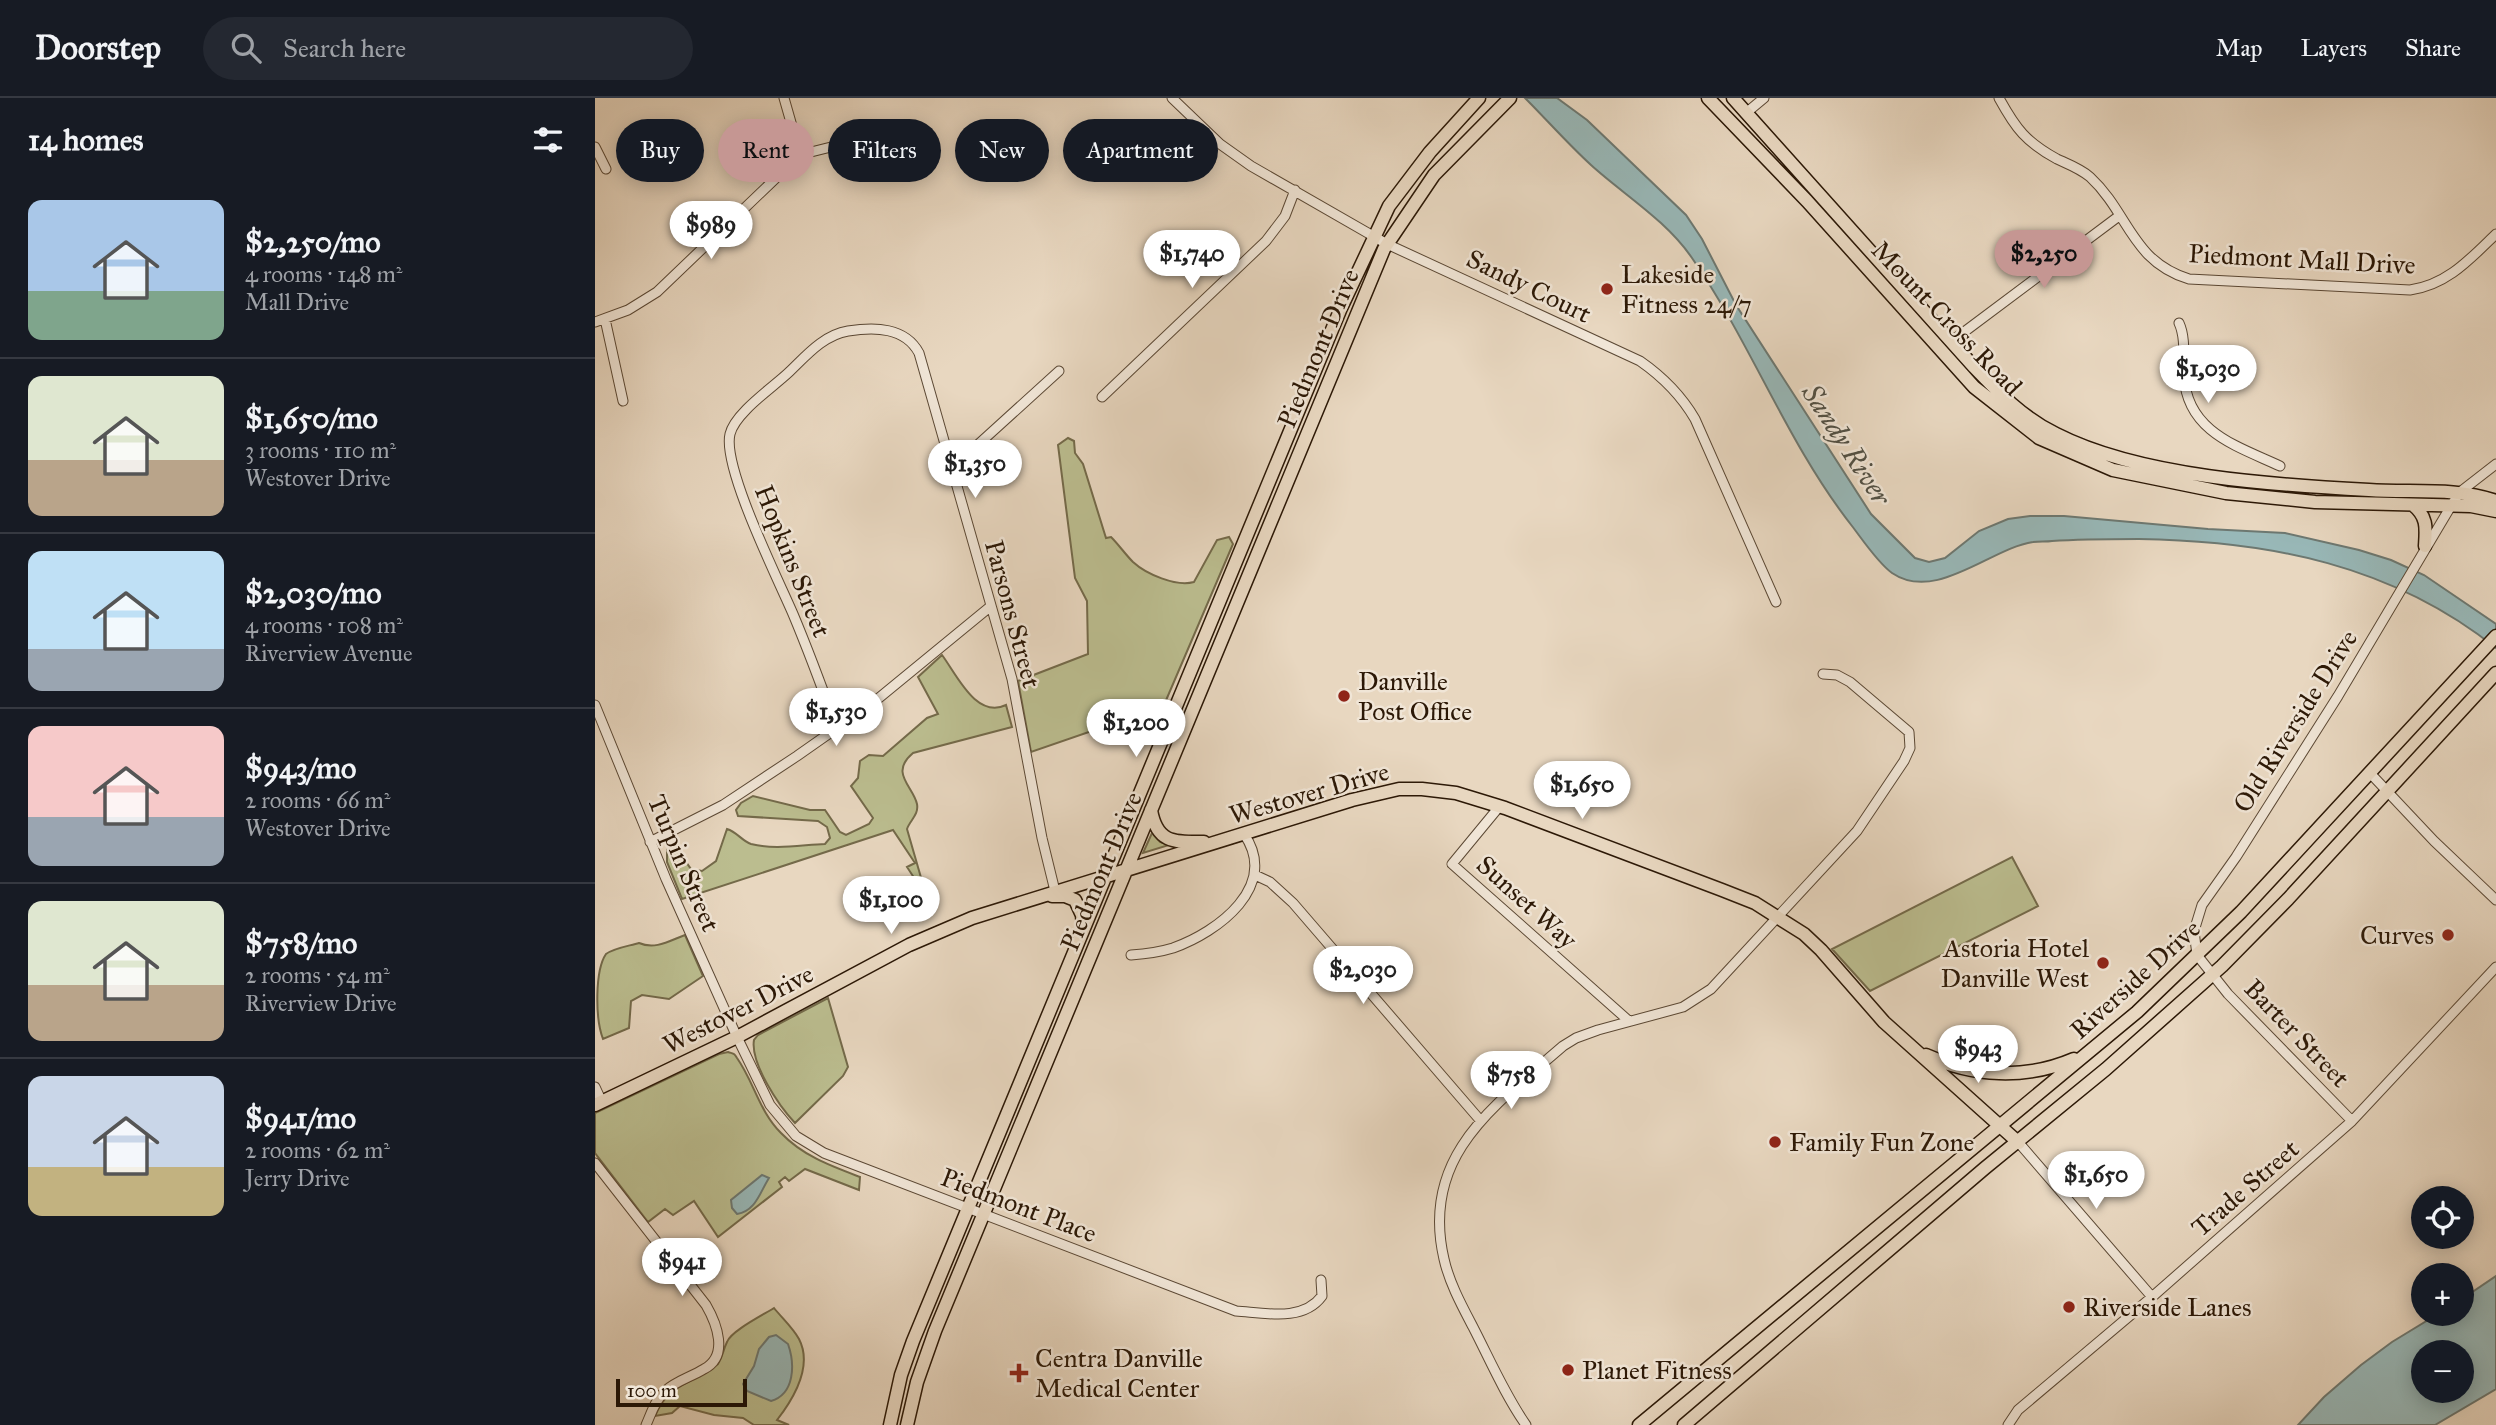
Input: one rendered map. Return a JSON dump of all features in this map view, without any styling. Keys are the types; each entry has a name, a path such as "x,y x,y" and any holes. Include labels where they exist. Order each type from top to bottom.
{"main road":[{"name":"Piedmont Drive","path":"890,1425 901,1375 913,1341 1341,308 1389,206 1451,127 1479,98"},
{"name":"Piedmont Drive","path":"907,1425 925,1356 1387,244 1434,175 1510,98"},
{"name":"Mount Cross Road","path":"1708,98 1807,201 1974,387 2039,438 2113,470 2171,483 2269,498 2471,506 2496,511"},
{"name":"Mount Cross Road","path":"1733,98 2016,409 2056,434 2104,453 2184,472 2292,486 2460,492 2496,501"},
{"path":"2413,505 2426,521 2423,549"},
{"name":"Riverside Drive","path":"1639,1425 2137,1013 2241,912 2496,636"},
{"name":"Riverside Drive","path":"1684,1425 1985,1168 2019,1143 2212,974 2288,899 2496,673"},
{"name":"Westover Drive","path":"598,1104 737,1038 909,945 972,918 1352,800 1399,789 1441,790 1499,807 1744,898 1780,917 1822,950 1884,1022 2019,1143"},
{"path":"1151,810 1157,830 1173,842 1218,842"},
{"path":"1037,896 1065,896 1075,900 1082,915 1083,930"},
{"path":"1917,1051 1956,1067 1997,1074 2050,1068 2087,1054"}],"street":[{"path":"784,98 790,119"},
{"name":"Sandy Court","path":"1172,98 1231,153 1387,244 1640,361 1669,384 1695,419 1776,602"},
{"path":"1747,113 1764,98"},
{"name":"Piedmont Mall Drive","path":"1999,98 2023,136 2037,148 2087,175 2099,187 2154,261 2189,279 2399,291 2425,287 2444,279 2464,265 2496,234"},
{"path":"595,147 606,169"},
{"path":"623,401 600,321 628,310 657,292 772,182"},
{"path":"1102,397 1266,241 1285,216 1295,190"},
{"path":"1952,341 2119,216"},
{"path":"2179,323 2183,333 2185,388 2192,408 2200,420 2222,440 2280,466"},
{"name":"Parsons Street","path":"746,411 811,351 844,331 893,331 909,339 919,353 1011,679 1041,834 1055,891"},
{"path":"950,470 1059,371"},
{"name":"Hopkins Street","path":"746,411 730,432 731,462 753,524 794,617 837,729"},
{"name":"Old Riverside Drive","path":"2197,955 2194,931 2202,905 2236,857 2338,696 2423,549 2460,492 2496,464"},
{"path":"650,842 723,805 837,729 991,607"},
{"path":"1526,1425 1507,1394 1448,1274 1441,1243 1440,1199 1444,1182 1459,1149 1480,1121 1563,1046 1598,1030 1683,1007 1711,989 1780,917 1876,806 1910,748 1911,740 1905,727 1850,682 1837,675 1823,674"},
{"name":"Turpin Street","path":"595,705 650,842 737,1038"},
{"path":"2369,772 2496,900"},
{"name":"Sunset Way","path":"1499,807 1452,864 1629,1021"},
{"path":"1131,955 1171,948 1202,934 1233,910 1255,875 1254,852 1244,834"},
{"path":"1255,875 1270,882 1293,902 1480,1121"},
{"path":"2197,955 2212,974"},
{"name":"Trade Street","path":"2008,1425 2018,1409 2152,1297 2353,1121 2496,967"},
{"name":"Barter Street","path":"2212,974 2353,1121"},
{"name":"Piedmont Place","path":"737,1038 779,1118 796,1136 824,1153 1236,1311 1297,1313 1315,1306 1322,1296 1321,1280"},
{"path":"595,1087 598,1104"},
{"path":"2019,1143 2152,1297"},
{"path":"595,1163 706,1305 717,1330 719,1351 712,1363 662,1394 646,1425"}],"green space":[{"path":"1068,438 1074,441 1075,453 1083,464 1106,538 1111,537 1139,567 1170,581 1194,582 1217,540 1229,537 1233,544 1149,740 1143,735 1144,713 1031,752 1018,681 1088,654 1087,601 1075,578 1058,445"},
{"path":"942,655 968,693 977,701 995,708 1006,705 1012,727 913,753 906,760 903,773 917,804 916,814 907,829 924,888 922,890 907,867 915,863 893,830 682,899 667,862 667,850 670,847 677,849 691,869 702,871 716,861 727,829 751,844 769,847 825,844 830,838 827,827 818,821 738,816 736,810 741,803 753,796 810,810 825,810 840,832 846,835 869,824 873,818 851,786 858,778 860,761 869,755 883,756 927,718 938,714 918,677"},
{"path":"1152,833 1160,842 1169,845 1143,853"},
{"path":"2012,857 2038,906 1870,991 1832,949"},
{"path":"685,935 703,976 669,999 642,995 631,1001 629,1028 603,1039 597,995 602,961 606,954 639,943 651,946 662,944"},
{"path":"828,998 848,1067 843,1076 795,1123 781,1106 761,1072 756,1060 754,1040 758,1035"},
{"path":"728,1052 736,1056 767,1115 781,1133 808,1154 860,1177 859,1190 805,1169 789,1181 785,1177 779,1182 782,1187 718,1237 694,1201 673,1215 665,1209 648,1222 595,1153 595,1113"},
{"path":"774,1308 797,1335 803,1349 800,1381 777,1420 789,1425 754,1425 743,1418 714,1415 680,1406 672,1413 655,1416 667,1396 674,1390 718,1364 734,1333"}],"water":[{"path":"1525,98 1557,98 1587,120 1686,215 1702,239 1736,305 1871,514 1915,558 1929,562 1945,558 1979,531 2008,519 2030,516 2064,516 2285,533 2359,550 2391,560 2424,575 2496,624 2496,648 2415,596 2372,578 2328,563 2235,545 2139,539 2035,542 2017,546 1945,578 1927,582 1909,581 1892,573 1871,551 1829,494 1788,427 1733,324 1682,244 1591,165"},
{"path":"762,1175 769,1178 757,1200 749,1209 737,1214 732,1208 731,1200"},
{"path":"2496,1276 2496,1389 2474,1402 2474,1340 2411,1340 2411,1403 2472,1403 2435,1425 2298,1425 2324,1397 2392,1342 2418,1326 2474,1326 2474,1291"},
{"path":"776,1335 788,1344 792,1369 785,1392 771,1401 747,1391 743,1384 754,1366 759,1349 769,1337"}],"place":[{"name":"Lakeside Fitness 24/7","path":"1607,289"},
{"name":"Danville Post Office","path":"1344,696"},
{"name":"Curves","path":"2448,935"},
{"name":"Astoria Hotel Danville West","path":"2103,963"},
{"name":"Family Fun Zone","path":"1775,1142"},
{"name":"Riverside Lanes","path":"2069,1307"},
{"name":"Planet Fitness","path":"1568,1370"},
{"name":"Centra Danville Medical Center","path":"1019,1373"}],"water label":[{"name":"Sandy River","path":"1847,444"}]}
